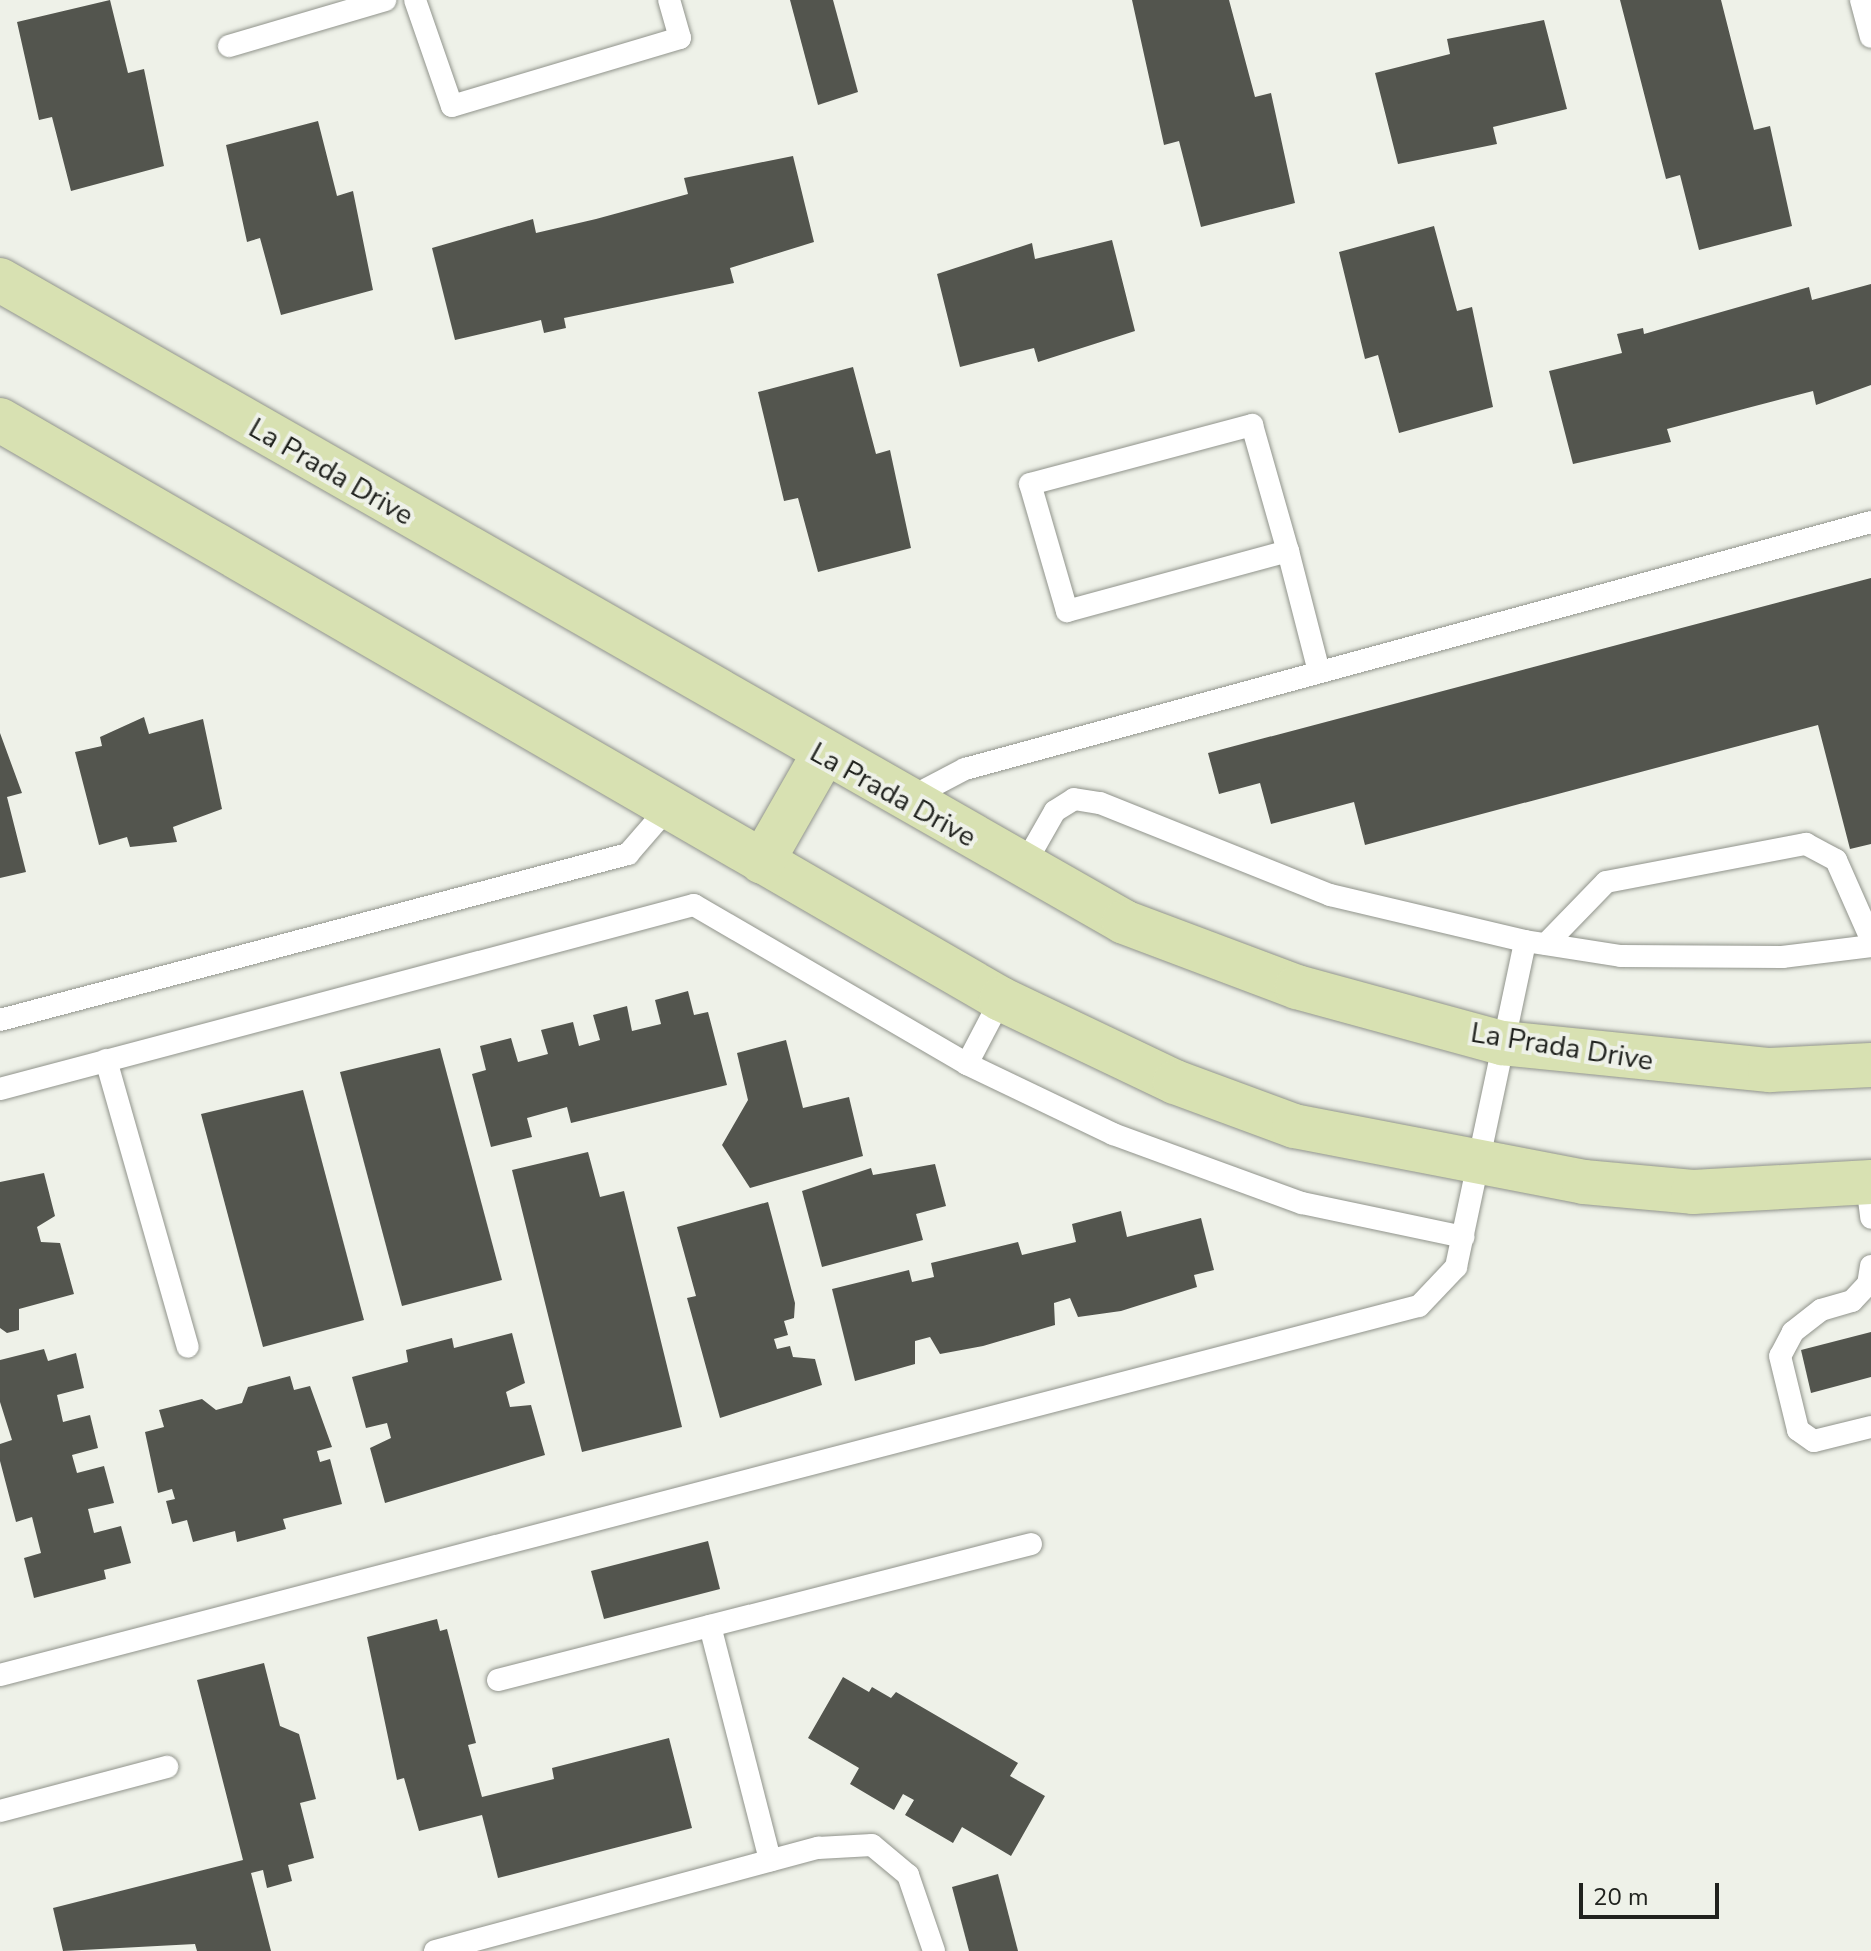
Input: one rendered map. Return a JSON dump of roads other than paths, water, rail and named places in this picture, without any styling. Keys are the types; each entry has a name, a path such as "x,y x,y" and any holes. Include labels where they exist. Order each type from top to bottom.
{"main road":[{"name":"La Prada Drive","path":"0,280 903,801 1124,922 1297,987 1502,1043 1770,1070 1871,1065"},
{"path":"0,420 667,809 1001,999 1175,1082 1294,1126 1480,1163 1693,1192 1870,1194"},
{"path":"762,862 823,755"}],"lane":[{"path":"229,46 385,0"},
{"path":"415,0 452,106 680,38 669,0"},
{"path":"1861,0 1871,37"},
{"path":"1288,551 1067,611 1030,484 1252,425 1288,551 1319,672"},
{"path":"903,801 965,769 1871,522"},
{"path":"1023,867 1055,811 1074,799 1100,803 1330,895 1535,942 1621,956 1782,957 1871,946"},
{"path":"0,1020 628,854 667,809"},
{"path":"0,1675 1419,1306 1456,1267 1480,1163 1502,1043 1535,942 1606,882 1806,844 1836,860 1871,939"},
{"path":"0,1089 694,905 967,1064 1113,1134 1302,1203 1463,1237"},
{"path":"967,1064 1001,999"},
{"path":"106,1060 188,1347"},
{"path":"1871,1266 1868,1284 1852,1301 1821,1310 1793,1332 1780,1356 1798,1430 1814,1441 1871,1427"},
{"path":"498,1680 1031,1544"},
{"path":"710,1626 770,1860"},
{"path":"0,1811 167,1767"},
{"path":"435,1951 770,1860 872,1845 908,1875 934,1951"}]}
